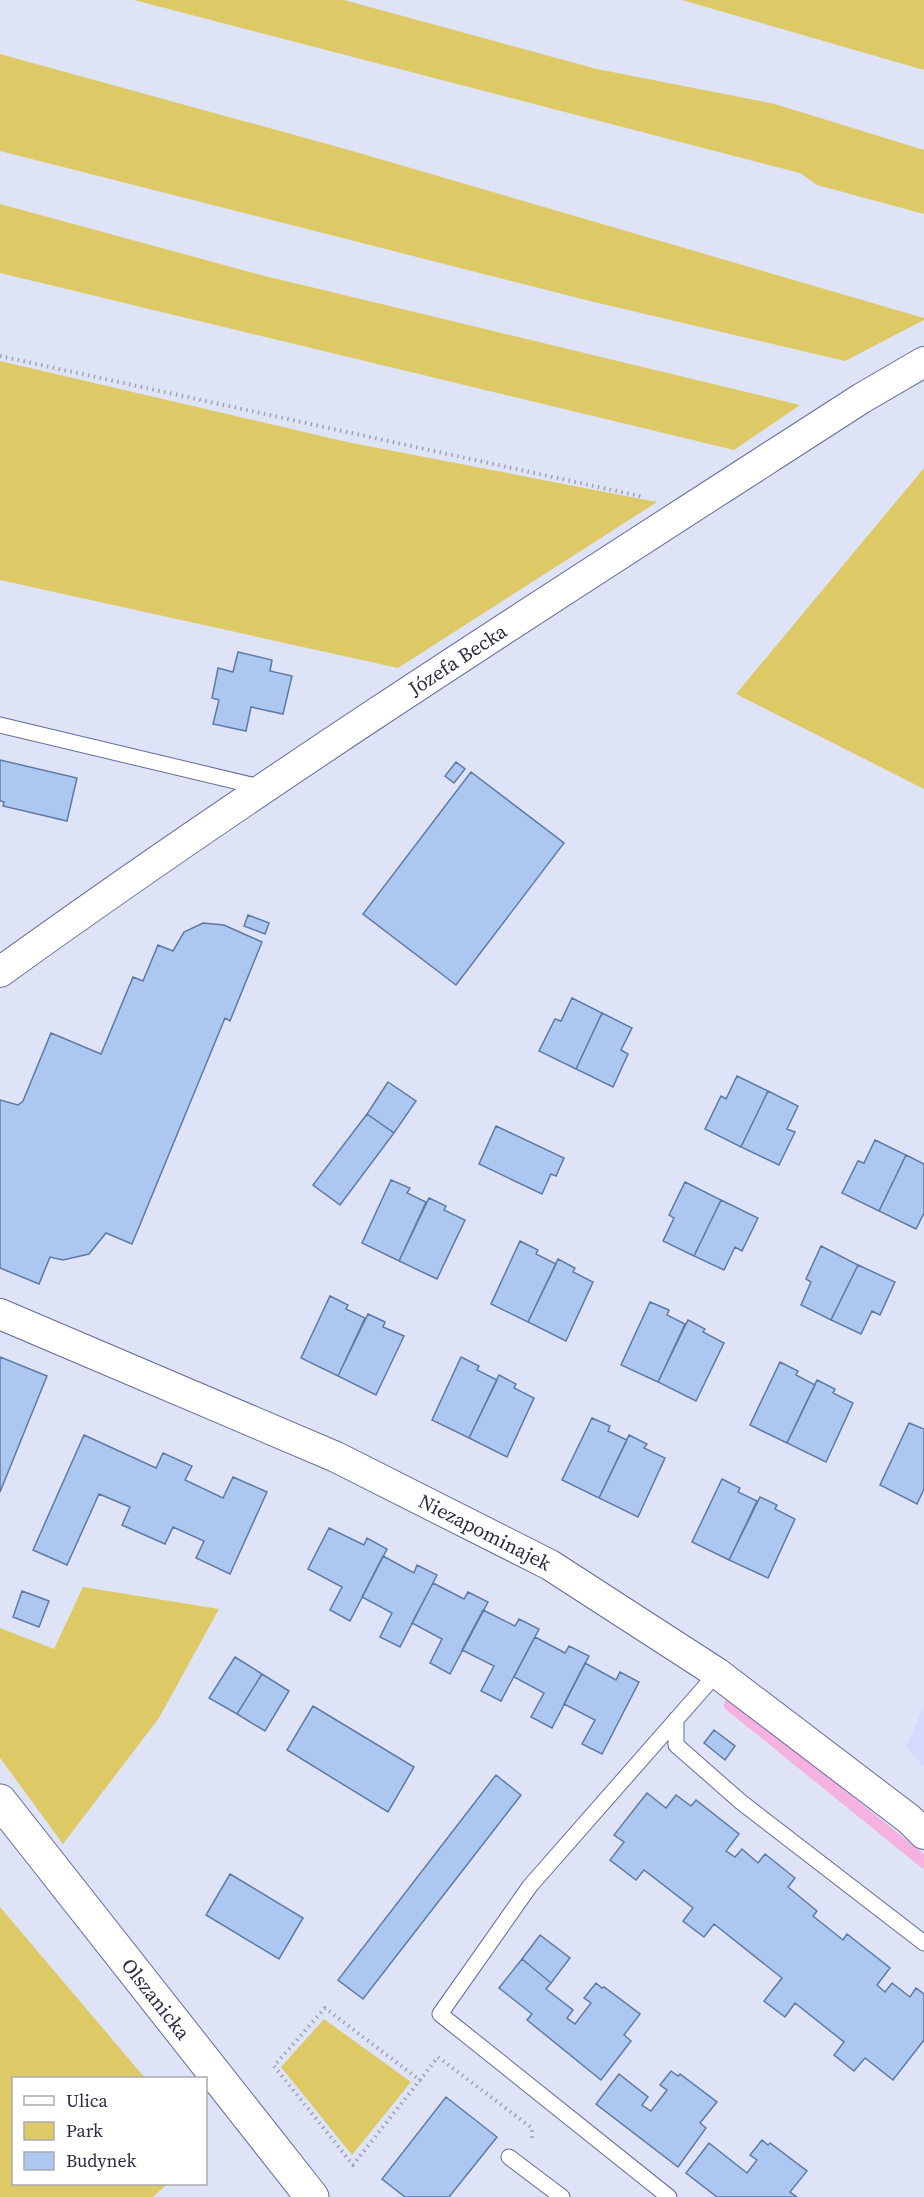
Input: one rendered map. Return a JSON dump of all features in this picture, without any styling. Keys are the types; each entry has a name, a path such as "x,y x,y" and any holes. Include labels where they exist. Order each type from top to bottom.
{"street":[{"name":"Józefa Becka","path":"0,972 106,895 392,702 862,398 924,362"},
{"name":"Niezapominajek","path":"0,1314 336,1457 550,1565 717,1673 909,1819 924,1834"},
{"name":"Olszanicka","path":"0,1801 312,2197"}],"lane":[{"path":"0,725 264,788"},
{"path":"669,2197 440,2014 530,1886 717,1673"},
{"path":"676,1719 676,1745 741,1802 924,1943"},
{"path":"510,2157 562,2197"}],"path":[{"path":"0,357 692,508"},
{"path":"421,2081 325,2008 274,2066 353,2165 421,2081 438,2057 532,2128 532,2150 524,2168"}],"shaded area":[{"path":"924,1706 924,1767 906,1747"}],"green space":[{"path":"134,0 344,0 597,69 775,104 924,150 924,214 817,185 800,173"},
{"path":"682,0 924,0 924,70"},
{"path":"0,54 349,150 924,318 924,320 845,361 594,302 0,151"},
{"path":"0,204 261,275 800,405 734,450 0,273"},
{"path":"0,361 347,442 657,502 398,668 0,580"},
{"path":"924,468 924,789 736,694"},
{"path":"83,1587 219,1609 159,1718 63,1844 0,1758 0,1628 54,1649"},
{"path":"0,1907 144,2077 12,2077 12,2185 166,2185 153,2197 0,2197"},
{"path":"324,2019 411,2082 352,2155 281,2067"}],"building":[{"path":"238,652 272,660 270,671 292,676 283,714 251,707 246,731 213,724 219,700 212,698 218,668 233,672"},
{"path":"0,760 77,778 67,821 3,806 4,802 0,801"},
{"path":"456,762 465,769 454,783 445,776"},
{"path":"471,772 564,843 456,985 363,914"},
{"path":"248,915 269,923 265,934 244,926"},
{"path":"203,923 224,925 262,942 230,1021 225,1018 132,1244 106,1233 89,1254 63,1260 50,1257 39,1284 0,1268 0,1100 18,1105 23,1101 51,1033 101,1054 133,977 143,981 158,945 173,951 184,932"},
{"path":"572,998 602,1013 576,1069 539,1051 555,1019 561,1021"},
{"path":"602,1013 632,1028 621,1050 628,1054 613,1087 576,1069"},
{"path":"737,1076 768,1091 741,1147 705,1129 721,1096 726,1099"},
{"path":"388,1082 416,1101 394,1133 367,1114"},
{"path":"768,1091 798,1106 787,1129 795,1132 779,1165 741,1147"},
{"path":"367,1114 394,1133 340,1205 313,1185"},
{"path":"496,1126 564,1158 556,1176 551,1174 542,1194 479,1164"},
{"path":"875,1140 906,1155 879,1211 842,1193 858,1161 864,1163"},
{"path":"906,1155 924,1164 924,1213 916,1229 879,1211"},
{"path":"391,1180 410,1188 407,1193 426,1202 399,1261 362,1243"},
{"path":"685,1182 721,1200 694,1256 663,1241 674,1218 669,1215"},
{"path":"429,1198 446,1206 444,1210 465,1220 437,1279 399,1261"},
{"path":"721,1200 758,1218 742,1251 735,1247 724,1270 694,1256"},
{"path":"520,1241 538,1250 536,1254 556,1264 528,1322 491,1304"},
{"path":"821,1246 858,1265 831,1320 801,1305 811,1282 806,1279"},
{"path":"558,1259 575,1268 573,1272 593,1282 566,1341 528,1322"},
{"path":"858,1265 895,1282 880,1315 872,1311 861,1334 831,1320"},
{"path":"330,1296 348,1305 346,1309 365,1318 338,1376 301,1358"},
{"path":"650,1302 669,1310 667,1315 685,1324 658,1382 621,1365"},
{"path":"368,1314 385,1322 383,1327 404,1336 376,1395 338,1376"},
{"path":"688,1320 705,1329 703,1332 724,1343 696,1401 658,1382"},
{"path":"0,1357 47,1376 0,1492"},
{"path":"461,1357 479,1366 477,1370 497,1380 469,1438 432,1420"},
{"path":"780,1362 798,1371 796,1375 815,1385 787,1443 750,1425"},
{"path":"499,1375 516,1384 514,1388 534,1398 507,1457 469,1438"},
{"path":"817,1380 835,1389 833,1393 853,1403 826,1462 787,1443"},
{"path":"592,1418 610,1426 608,1431 627,1440 599,1498 562,1480"},
{"path":"909,1423 924,1429 924,1489 917,1504 880,1485"},
{"path":"84,1435 156,1468 163,1453 192,1466 185,1480 223,1498 233,1477 267,1492 230,1574 196,1558 204,1541 173,1527 165,1544 122,1525 130,1507 99,1494 67,1565 33,1550"},
{"path":"629,1435 647,1444 644,1448 665,1458 638,1517 599,1498"},
{"path":"722,1479 740,1488 738,1492 757,1501 729,1560 692,1542"},
{"path":"760,1497 777,1505 775,1509 795,1519 768,1578 729,1560"},
{"path":"329,1528 364,1545 367,1538 387,1549 350,1621 330,1610 342,1587 308,1569"},
{"path":"383,1556 414,1573 417,1565 437,1575 400,1647 380,1637 392,1613 362,1597"},
{"path":"433,1583 464,1599 468,1592 488,1602 450,1674 430,1663 442,1639 412,1623"},
{"path":"22,1591 49,1601 39,1627 13,1617"},
{"path":"483,1610 515,1626 519,1619 539,1629 501,1701 481,1691 494,1666 462,1650"},
{"path":"535,1637 565,1653 569,1646 589,1656 552,1728 531,1717 544,1693 514,1677"},
{"path":"235,1657 262,1674 237,1714 209,1698"},
{"path":"585,1663 616,1680 620,1672 639,1682 602,1754 582,1744 595,1720 564,1704"},
{"path":"262,1674 289,1691 265,1731 237,1714"},
{"path":"313,1706 414,1767 388,1812 287,1750"},
{"path":"714,1730 735,1746 725,1760 704,1743"},
{"path":"496,1775 521,1795 363,1999 338,1980"},
{"path":"647,1793 666,1808 676,1795 691,1806 696,1800 739,1834 726,1851 735,1857 742,1849 758,1863 765,1854 795,1878 788,1887 817,1911 813,1916 843,1940 847,1934 890,1968 877,1985 885,1992 892,1983 910,1997 916,1988 924,1994 924,2040 893,2080 865,2058 854,2071 834,2055 844,2042 795,2003 785,2017 764,2001 782,1978 714,1924 704,1937 683,1921 693,1908 644,1870 636,1880 610,1860 624,1842 614,1835"},
{"path":"230,1874 303,1918 279,1959 206,1915"},
{"path":"540,1935 570,1958 551,1983 522,1959"},
{"path":"522,1959 551,1983 546,1989 573,2010 567,2018 575,2024 591,2003 584,1998 596,1983 640,2014 624,2035 631,2041 601,2080 527,2020 532,2014 499,1988"},
{"path":"671,2071 678,2076 680,2074 717,2102 700,2123 706,2128 678,2167 596,2104 619,2074 648,2097 642,2105 651,2111 667,2090 660,2085"},
{"path":"446,2097 497,2137 449,2197 405,2197 382,2179"},
{"path":"762,2140 768,2145 770,2143 807,2171 790,2192 797,2197 717,2197 686,2173 709,2143 747,2173 757,2160 750,2155"}],"waterway":[{"path":"730,1705 924,1862"}]}
